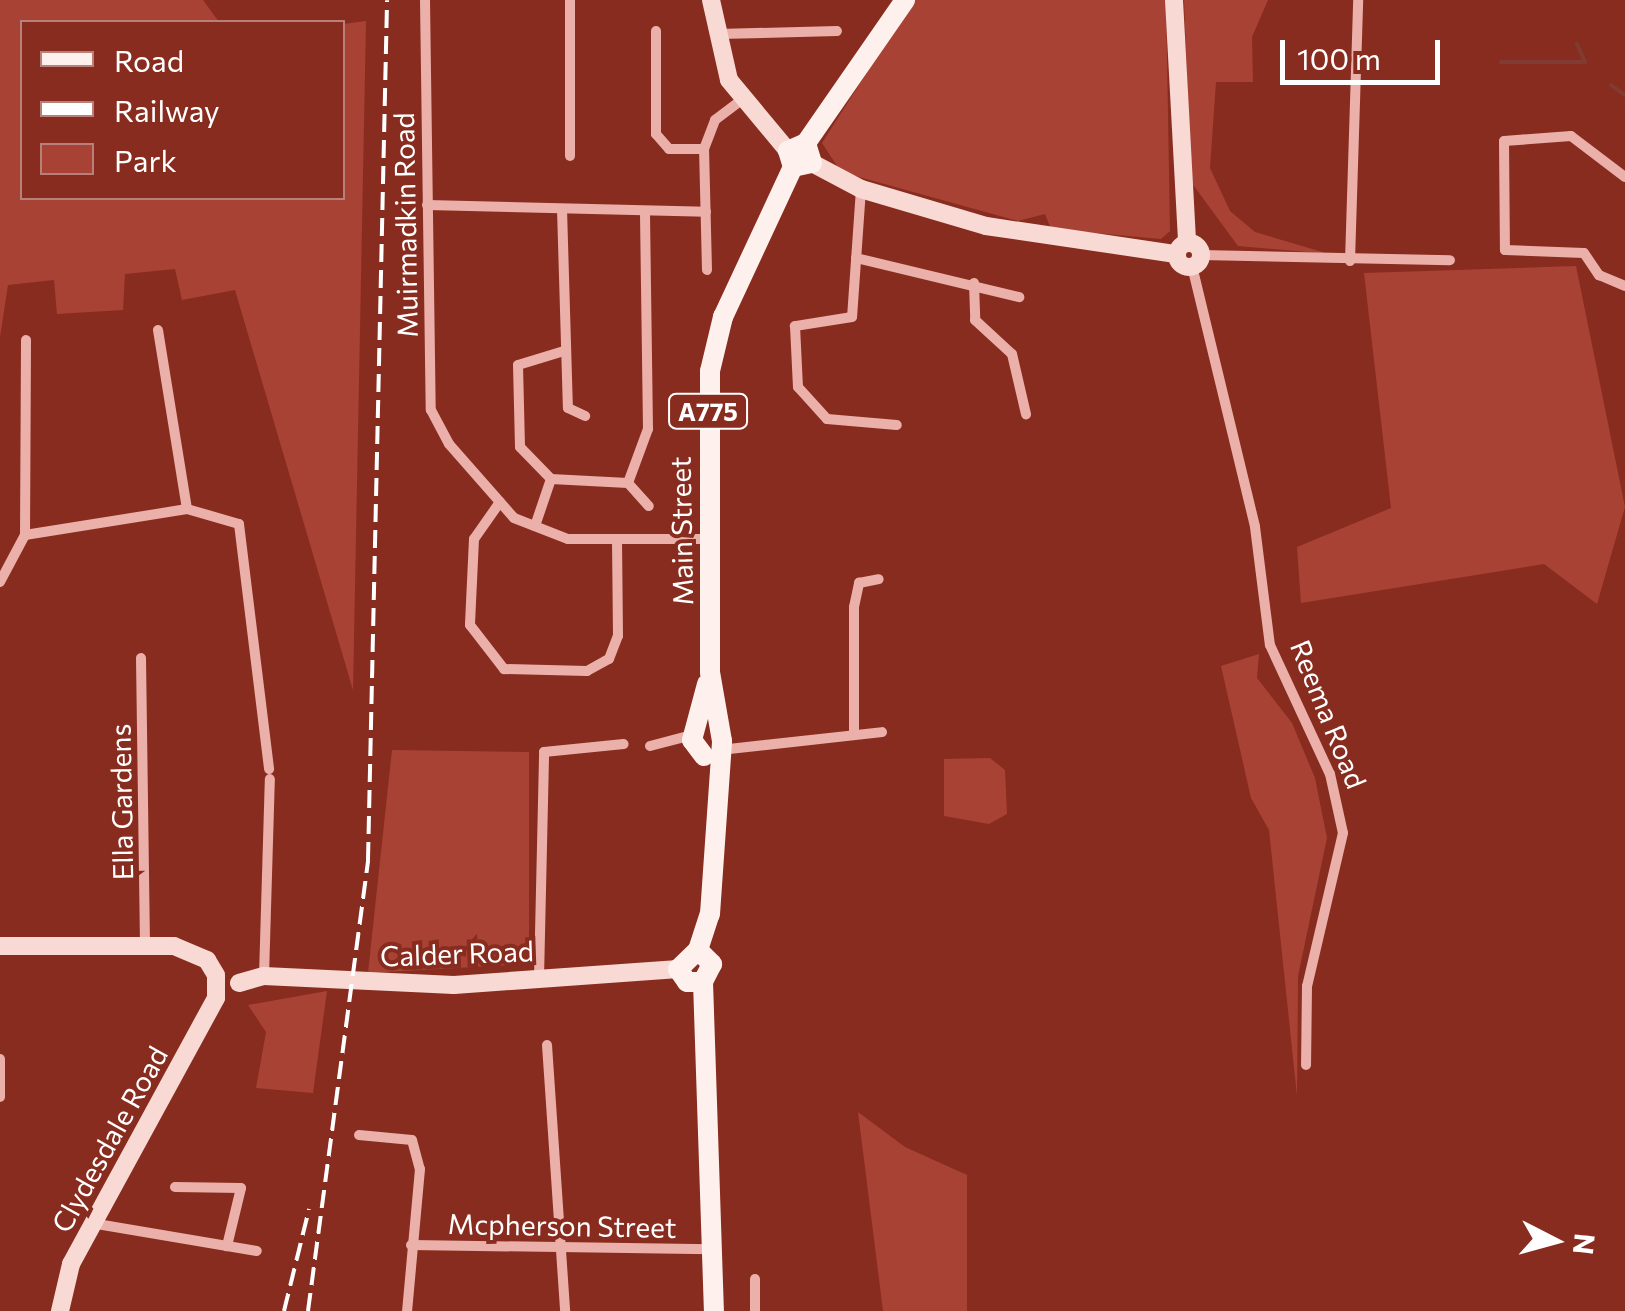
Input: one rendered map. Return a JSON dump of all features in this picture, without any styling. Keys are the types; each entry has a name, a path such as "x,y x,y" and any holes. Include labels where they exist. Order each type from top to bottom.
{"main road":[{"name":"A775","path":"800,156 905,0"},
{"name":"Main Street","path":"698,950 710,914 712,812 707,742 713,352 800,156"},
{"path":"703,982 687,982 678,969 698,950 712,964 703,982 714,1311"}],"street":[{"name":"Muirmadkin Road","path":"425,0 431,410 449,444 500,502 535,526 568,539 710,540"},
{"path":"570,0 570,156"},
{"path":"710,0 715,34 742,100 800,156 861,190 1189,254 1350,261 1450,260"},
{"name":"Reema Road","path":"1174,0 1189,254 1255,527 1270,646 1330,774 1343,833 1307,986 1306,1065"},
{"path":"1350,261 1358,0"},
{"path":"656,31 656,134 669,149 704,149"},
{"path":"715,34 837,31"},
{"path":"706,270 704,149 715,120 742,100"},
{"path":"1625,177 1571,136 1504,141 1506,250 1584,254 1599,275 1625,286"},
{"path":"861,190 849,324 795,326 798,387 826,419 897,425"},
{"path":"427,205 706,212"},
{"path":"562,209 568,408 586,416"},
{"path":"628,482 648,429 645,212"},
{"path":"856,258 974,283 1019,297"},
{"path":"974,283 975,320 1012,354 1026,414"},
{"path":"158,330 187,510"},
{"path":"0,582 25,536 26,340"},
{"path":"564,351 518,365 520,448 551,479 628,482 649,506"},
{"path":"535,526 551,479"},
{"path":"500,502 474,539 470,626 504,669 587,671 609,658 618,636 617,540"},
{"path":"25,536 187,510 239,524 270,774 264,976"},
{"path":"854,736 854,607 859,583 879,579"},
{"name":"Ella Gardens","path":"141,658 145,946"},
{"path":"650,746 882,732"},
{"path":"707,742 759,741"},
{"path":"539,978 544,752 624,744"},
{"path":"0,946 145,946 190,951 216,975 240,984 232,999 216,998"},
{"name":"Calder Road","path":"240,984 264,976 454,986 678,969"},
{"name":"Clydesdale Road","path":"60,1311 71,1264 97,1224 216,998 216,975"},
{"path":"547,1044 565,1311"},
{"path":"0,1059 0,1097"},
{"path":"359,1134 412,1140 420,1169 410,1245 407,1311"},
{"path":"174,1187 241,1188 227,1246"},
{"path":"97,1224 257,1251"},
{"name":"Mcpherson Street","path":"410,1245 713,1249"},
{"path":"756,1279 756,1311"}],"green space":[{"path":"0,0 203,0 218,20 20,20 20,200 345,200 345,24 366,21 353,690 235,290 182,300 175,269 125,274 123,310 57,314 54,280 8,285 0,337"},
{"path":"913,0 1166,0 1170,231 1161,239 1051,229 1045,214 1018,221 841,172 822,143"},
{"path":"1184,0 1268,0 1252,37 1253,82 1216,82 1210,168 1230,211 1255,232 1329,254 1238,246 1191,182"},
{"path":"1576,266 1625,507 1597,604 1544,564 1301,603 1297,547 1391,508 1364,273"},
{"path":"1259,654 1257,678 1292,723 1315,778 1327,838 1298,976 1297,1096 1269,830 1251,798 1221,666"},
{"path":"392,750 529,752 529,964 368,973"},
{"path":"990,758 1005,770 1007,814 989,824 944,816 944,759"},
{"path":"327,991 313,1093 256,1088 266,1032 248,1005"},
{"path":"858,1112 905,1147 967,1175 967,1311 883,1311"}],"waterway":[{"path":"1501,62 1585,62 1577,44"},
{"path":"1611,85 1625,95"}],"railway":[{"path":"308,1311 368,860 387,0"},
{"path":"284,1311 309,1209"}]}
